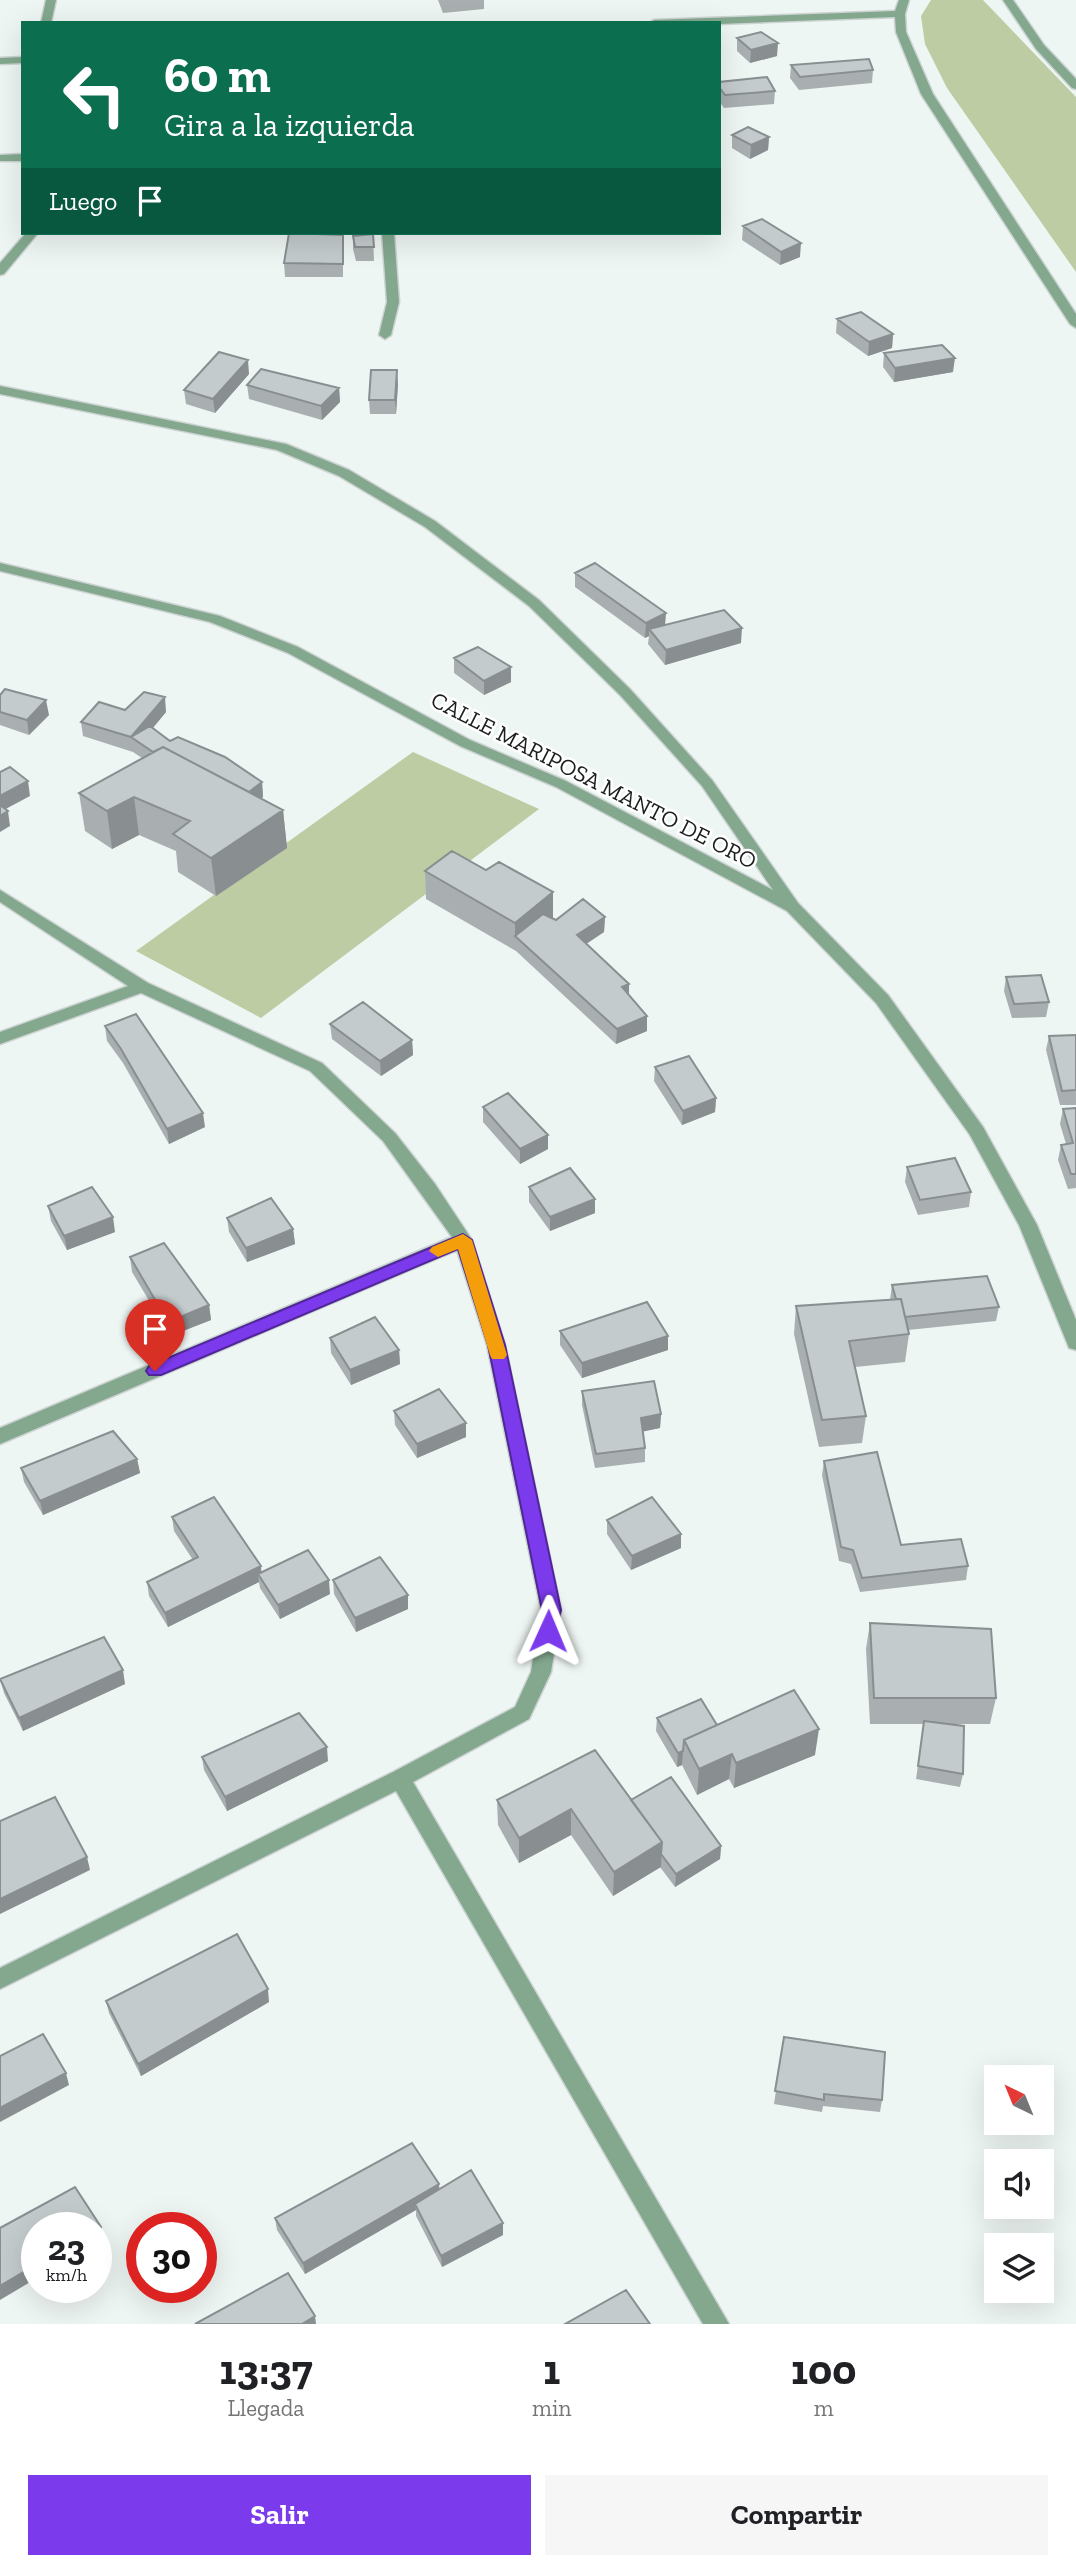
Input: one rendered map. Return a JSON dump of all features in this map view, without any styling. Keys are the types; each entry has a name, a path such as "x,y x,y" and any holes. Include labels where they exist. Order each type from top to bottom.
{"street":[{"path":"46,21 51,0"},
{"path":"904,0 900,14 901,32 927,94 1076,324"},
{"path":"1008,0 1040,47 1076,86"},
{"path":"709,21 900,14"},
{"path":"0,61 21,60"},
{"path":"0,158 21,157"},
{"path":"0,271 30,235"},
{"path":"385,335 393,302 388,235"},
{"path":"0,390 281,447 344,472 430,524 534,603 625,692 707,783 793,907"},
{"name":"CALLE MARIPOSA MANTO DE ORO","path":"0,567 215,619 293,650 465,743 561,784 793,907 882,999 976,1131 1028,1225 1076,1343"},
{"path":"0,895 142,987 316,1067 388,1137 429,1189 463,1240 496,1345 551,1610 541,1672 522,1713 400,1779 0,1979"},
{"path":"0,1038 142,987"},
{"path":"0,1436 463,1240"},
{"path":"400,1779 717,2324"}],"green space":[{"path":"931,0 983,0 1076,97 1076,272 947,88 925,44 921,16"},
{"path":"413,752 539,809 261,1018 136,951"}],"building":[{"path":"761,32 778,43 751,50 737,38"},
{"path":"869,59 873,70 800,77 791,65"},
{"path":"767,77 775,91 725,95 721,90 721,82"},
{"path":"748,127 769,137 751,145 732,135"},
{"path":"762,219 801,243 781,252 743,226"},
{"path":"289,235 343,235 343,264 284,263"},
{"path":"373,235 374,247 355,247 353,236"},
{"path":"861,312 893,334 869,342 837,319"},
{"path":"942,345 955,358 895,368 884,353"},
{"path":"219,352 248,360 213,399 184,390"},
{"path":"261,369 339,388 321,406 247,385"},
{"path":"371,370 397,370 395,400 369,400"},
{"path":"595,563 666,613 646,623 575,573"},
{"path":"724,610 742,628 666,650 649,629"},
{"path":"478,647 511,667 484,681 454,658"},
{"path":"5,689 46,700 27,720 0,712 0,695"},
{"path":"144,692 165,697 131,737 81,722 99,702 125,710"},
{"path":"150,726 170,741 178,737 225,757 262,782 249,792 163,747 153,752 131,737"},
{"path":"163,747 283,810 211,858 173,834 190,821 134,797 107,811 79,793"},
{"path":"10,767 28,781 0,796 0,772"},
{"path":"0,805 8,811 0,816"},
{"path":"452,851 486,870 499,862 553,892 515,923 425,871"},
{"path":"583,899 605,917 577,935 629,984 622,987 647,1016 617,1029 515,936 543,914 556,920"},
{"path":"1041,975 1049,1002 1014,1004 1006,977"},
{"path":"363,1002 412,1040 380,1061 330,1024"},
{"path":"136,1014 203,1113 167,1129 105,1026"},
{"path":"1076,1035 1076,1090 1062,1091 1049,1036"},
{"path":"689,1056 716,1098 683,1111 655,1067"},
{"path":"508,1093 548,1135 520,1149 483,1107"},
{"path":"1076,1108 1076,1174 1071,1174 1061,1145 1073,1143 1063,1109"},
{"path":"955,1158 971,1192 920,1200 907,1167"},
{"path":"570,1168 595,1199 550,1217 529,1187"},
{"path":"92,1187 113,1217 64,1236 48,1206"},
{"path":"271,1198 293,1229 246,1248 227,1218"},
{"path":"164,1243 209,1305 168,1322 130,1257"},
{"path":"987,1276 999,1307 905,1317 901,1299 896,1299 892,1285"},
{"path":"901,1299 909,1334 849,1341 866,1416 822,1420 796,1306"},
{"path":"647,1302 668,1336 582,1363 560,1331"},
{"path":"375,1317 399,1350 350,1370 330,1338"},
{"path":"654,1381 661,1414 641,1418 645,1448 596,1454 582,1391"},
{"path":"439,1389 466,1423 417,1444 394,1411"},
{"path":"113,1431 137,1459 40,1501 21,1468"},
{"path":"877,1452 901,1545 961,1539 968,1566 862,1578 853,1550 841,1547 824,1461"},
{"path":"214,1497 261,1566 165,1613 147,1582 198,1557 172,1517"},
{"path":"652,1497 681,1534 632,1556 607,1520"},
{"path":"308,1550 329,1580 278,1605 258,1574"},
{"path":"380,1557 408,1595 355,1618 333,1580"},
{"path":"870,1623 991,1629 996,1698 874,1698"},
{"path":"104,1637 123,1670 19,1718 0,1679"},
{"path":"794,1690 819,1729 736,1763 732,1754 699,1769 684,1740"},
{"path":"701,1699 717,1725 684,1740 683,1751 678,1753 657,1718"},
{"path":"299,1713 327,1747 225,1797 202,1757"},
{"path":"924,1721 964,1726 963,1774 918,1766"},
{"path":"595,1750 662,1842 614,1872 571,1809 519,1838 497,1800"},
{"path":"671,1777 721,1846 676,1874 661,1854 662,1842 631,1800"},
{"path":"55,1797 87,1857 0,1899 0,1821"},
{"path":"237,1934 268,1989 138,2064 106,2001"},
{"path":"43,2034 66,2073 0,2108 0,2056"},
{"path":"784,2037 885,2052 882,2100 824,2094 824,2100 775,2091"},
{"path":"412,2143 439,2184 303,2263 275,2218"},
{"path":"471,2170 503,2223 441,2256 415,2204"},
{"path":"75,2187 91,2212 29,2212"},
{"path":"21,2217 21,2274 0,2286 0,2228"},
{"path":"288,2273 315,2316 302,2324 195,2324"},
{"path":"626,2290 650,2324 565,2324"}],"slow traffic":[{"path":"438,1251 463,1240 498,1355"}],"route":[{"path":"155,1371 463,1240 496,1345 551,1610 548,1631"}]}
